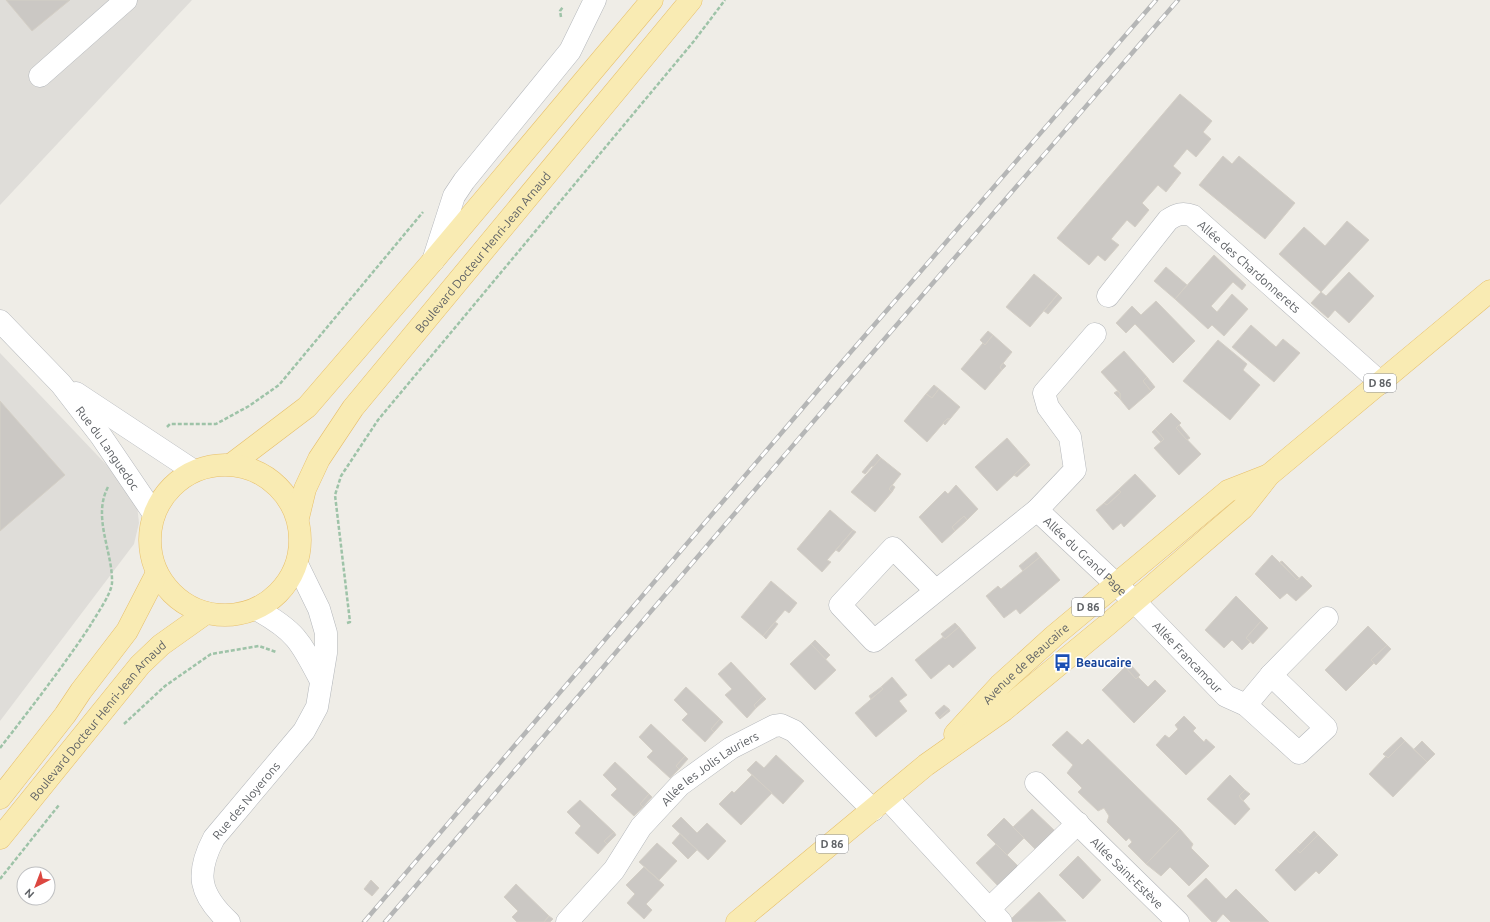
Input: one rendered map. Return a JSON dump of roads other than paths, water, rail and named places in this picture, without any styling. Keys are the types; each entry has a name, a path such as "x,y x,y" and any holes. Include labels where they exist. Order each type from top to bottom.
{"main road":[{"path":"232,464 307,406 432,262 652,0"},
{"name":"Boulevard Docteur Henri-Jean Arnaud","path":"298,518 304,489 319,460 353,408 691,0"},
{"name":"Avenue de Beaucaire","path":"737,922 926,765 1004,710 1135,602 1243,508 1269,475 1490,291"},
{"path":"232,464 254,470 273,481 288,498 298,518 301,541 297,564 288,583 274,598 256,610 223,616 206,613 186,605 169,591 157,573 151,555 149,534 154,514 164,495 177,481 194,471 212,465 232,464"},
{"name":"Avenue de Beaucaire","path":"926,765 1000,685 1054,636 1228,491 1269,475"},
{"path":"0,798 65,715 81,691 127,631 157,573"},
{"name":"Boulevard Docteur Henri-Jean Arnaud","path":"0,838 140,665 161,645 206,613"}],"street":[{"path":"40,76 126,0"},
{"path":"432,262 454,196 464,181 570,51 595,0"},
{"name":"Allée des Chardonnerets","path":"1108,296 1168,220 1176,215 1185,213 1193,216 1381,382"},
{"name":"Rue du Languedoc","path":"0,321 61,384 101,436 124,472 154,514"},
{"name":"Allée du Grand Page","path":"936,590 1038,510 1074,470 1070,437 1048,408 1044,393 1095,334"},
{"name":"Rue du Languedoc","path":"61,384 194,471"},
{"name":"Allée du Grand Page","path":"1038,510 1135,602"},
{"name":"Rue des Noyerons","path":"229,922 217,911 207,895 201,873 205,855 214,838 304,731 316,707 321,681 326,653 326,633 319,609 297,564"},
{"name":"Allée Francamour","path":"1135,602 1226,696 1246,705 1299,752 1326,728 1271,675"},
{"path":"256,610 290,631 303,646 321,681"},
{"path":"1246,705 1271,675 1327,618"},
{"name":"Allée les Jolis Lauriers","path":"567,922 614,870 641,827 680,785 731,748 774,726 781,725 794,730 880,804 995,915"},
{"name":"Allée Saint-Estève","path":"1036,783 1178,922"},
{"path":"995,915 1078,823"}],"railway":[{"path":"364,922 836,369 1156,0"},
{"path":"385,922 849,380 1178,0"}],"place":[{"name":"Beaucaire","path":"1063,662"}]}
